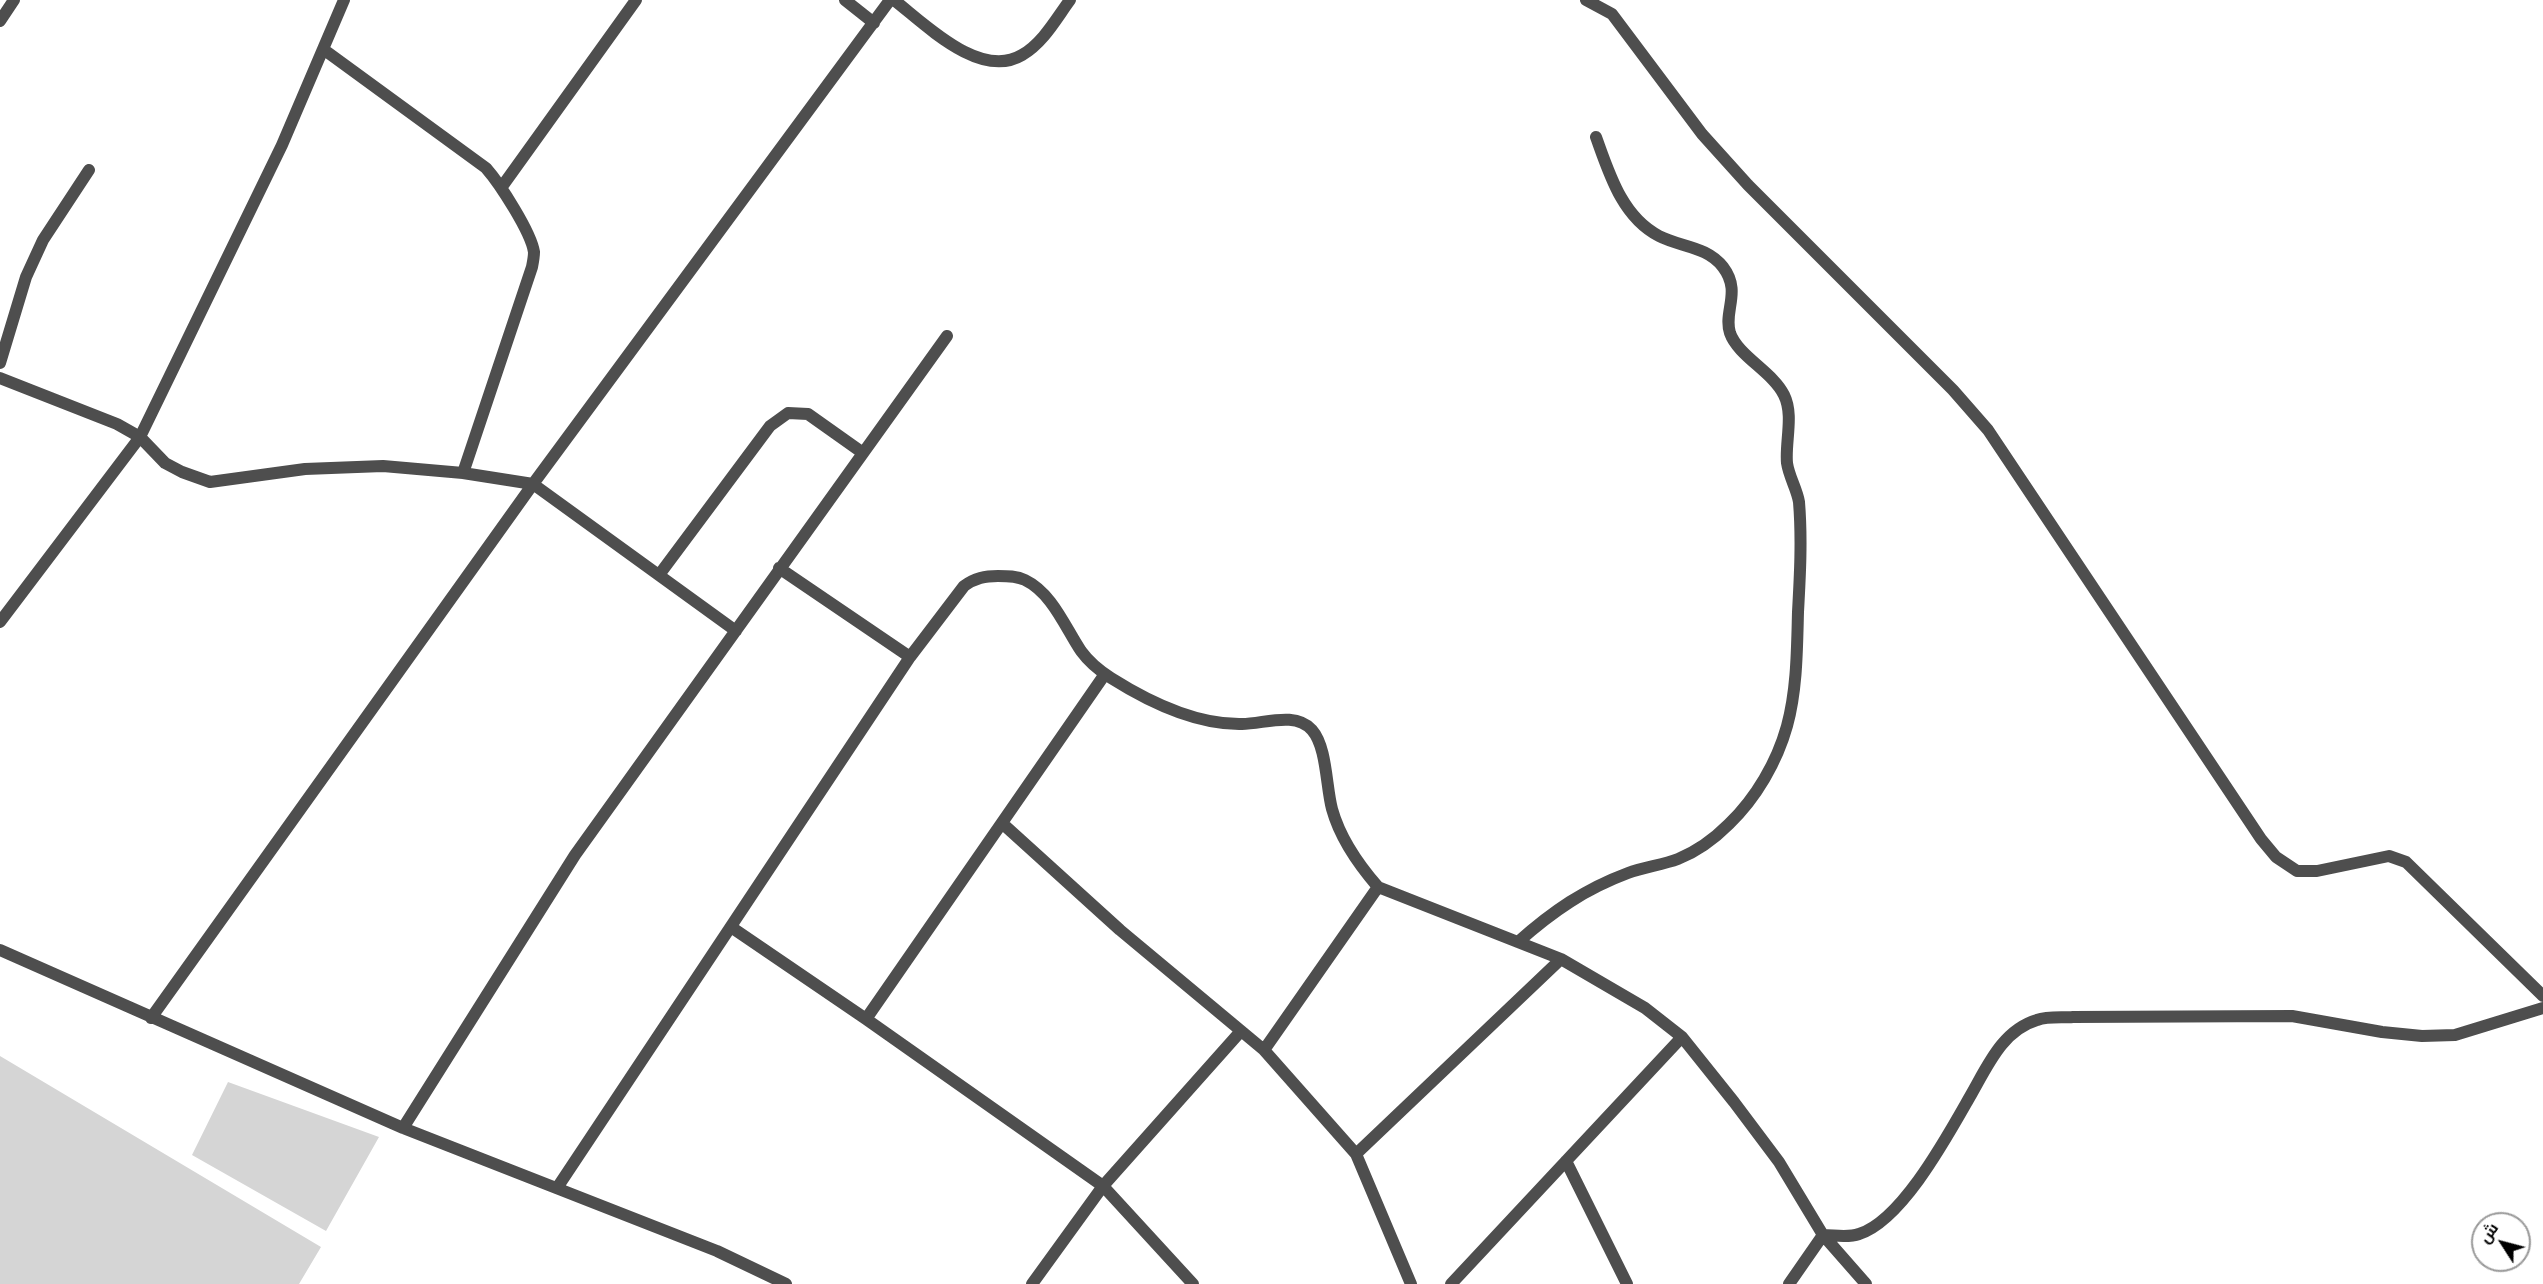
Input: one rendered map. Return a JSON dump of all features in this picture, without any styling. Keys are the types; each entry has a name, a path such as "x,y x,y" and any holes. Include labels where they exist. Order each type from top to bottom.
{"street":[{"path":"0,21 14,0"},
{"path":"0,622 140,437 282,146 344,0"},
{"path":"501,188 636,0"},
{"path":"845,0 874,23"},
{"path":"151,1018 533,484 890,0"},
{"path":"894,0 952,45 972,55 995,62 1009,62 1023,55 1040,40 1070,0"},
{"path":"1586,0 1612,14 1702,134 1748,184 1953,390 1988,430 2261,838 2276,856 2297,871 2318,872 2389,856 2406,862 2543,996"},
{"path":"323,49 486,168 501,188 532,244 534,255 532,267 463,473"},
{"path":"1518,942 1581,893 1630,872 1677,859 1707,844 1731,822 1762,784 1787,726 1796,663 1800,545 1798,499 1789,475 1786,454 1789,417 1785,396 1770,376 1741,349 1730,332 1734,292 1723,267 1701,249 1659,236 1639,222 1612,183 1596,137"},
{"path":"0,363 26,277 43,240 89,170"},
{"path":"403,1128 575,855 947,336"},
{"path":"0,378 117,424 140,437 165,463 210,482 305,469 383,466 463,473 533,484 736,631"},
{"path":"659,575 770,426 788,413 808,414 863,453"},
{"path":"779,568 910,657"},
{"path":"557,1188 910,657 964,586 972,580 995,576 1012,577 1025,580 1050,601 1082,653 1105,674 1151,699 1207,721 1242,724 1286,720 1301,723 1312,730 1320,744 1333,810 1360,867 1378,887 1561,959 1645,1008 1682,1037 1779,1162 1822,1235 1866,1284"},
{"path":"866,1019 1105,674"},
{"path":"1003,824 1120,930 1264,1050 1356,1154 1411,1284"},
{"path":"1264,1050 1378,887"},
{"path":"731,927 1103,1186 1193,1284"},
{"path":"0,950 403,1128 717,1251 765,1280 786,1284"},
{"path":"1356,1154 1561,959"},
{"path":"1822,1235 1856,1235 1874,1228 1894,1212 1926,1168 1996,1050 2014,1031 2037,1019 2292,1016 2382,1032 2422,1036 2455,1035 2543,1008"},
{"path":"1032,1284 1103,1186 1241,1031"},
{"path":"1451,1284 1682,1037"},
{"path":"1566,1161 1628,1284"},
{"path":"1789,1284 1822,1235"}],"shaded area":[{"path":"0,1056 321,1247 299,1284 0,1284"},
{"path":"228,1082 379,1137 326,1231 192,1155"}]}
